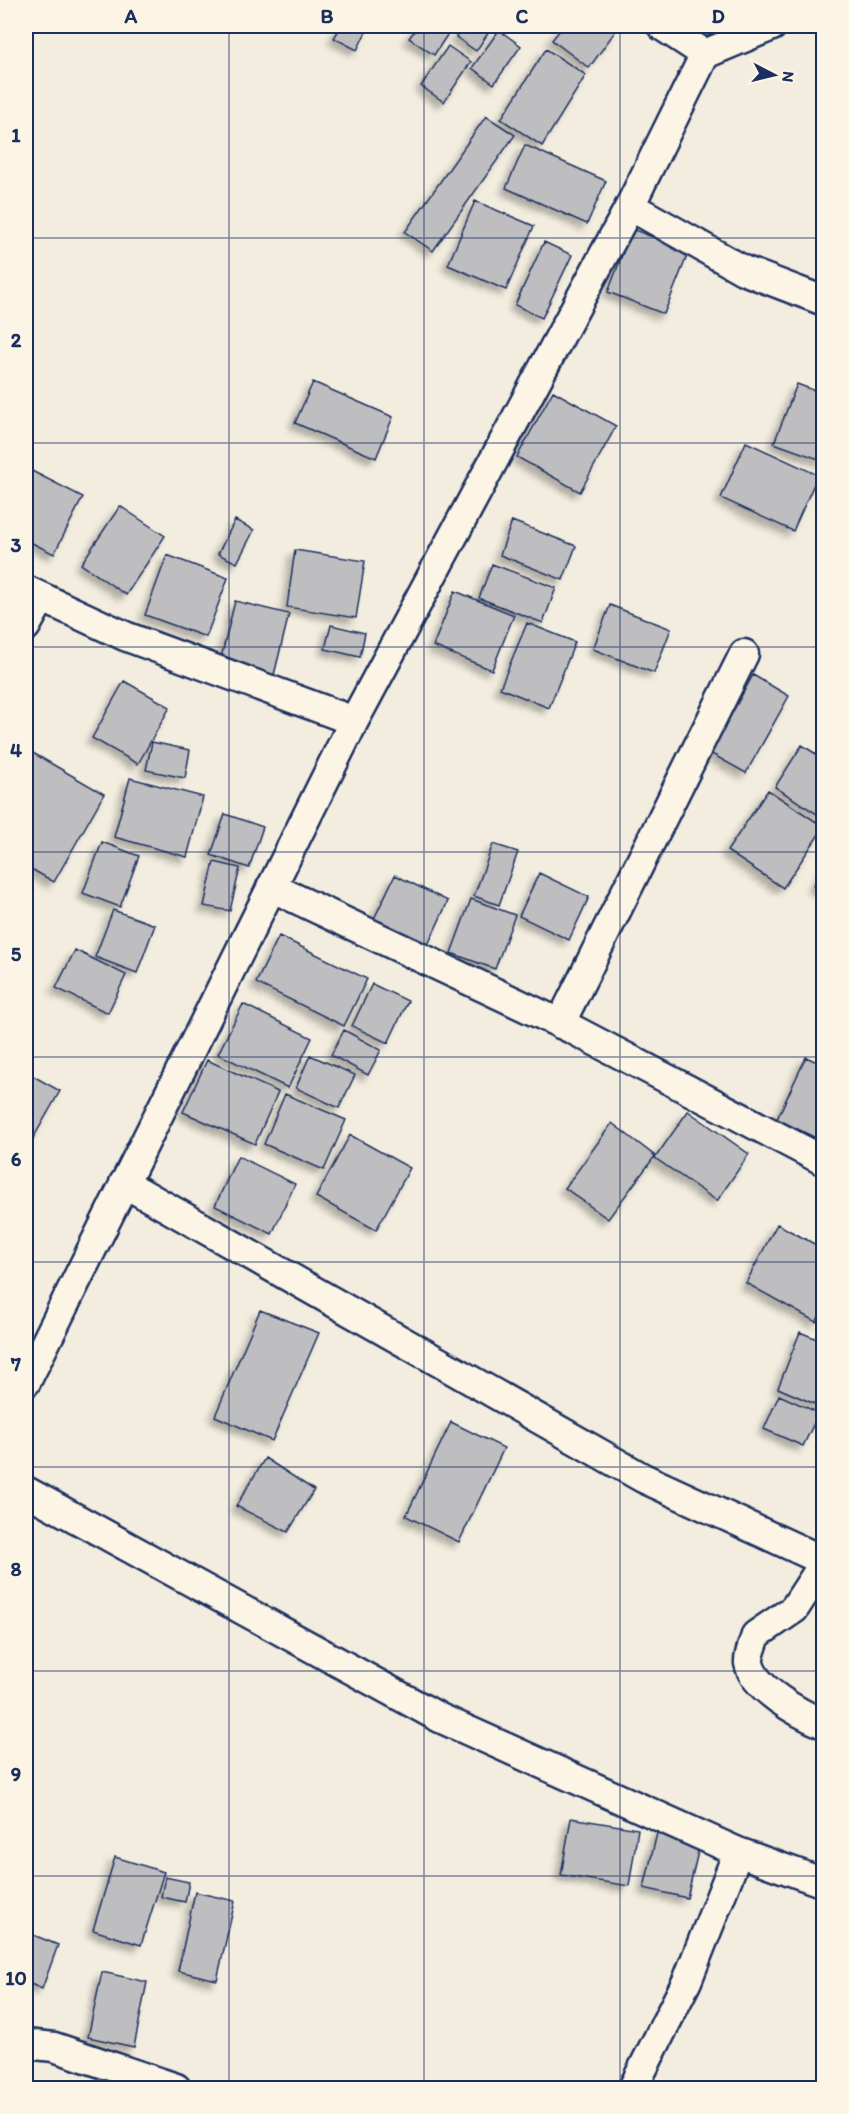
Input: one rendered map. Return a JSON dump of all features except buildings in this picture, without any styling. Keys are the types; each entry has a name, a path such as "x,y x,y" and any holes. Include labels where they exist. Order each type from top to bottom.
{"street":[{"path":"662,26 705,54"},
{"path":"26,1382 354,721 630,206 705,54 772,26"},
{"path":"630,206 743,270 824,301"},
{"path":"26,626 33,594 124,636 354,721"},
{"path":"560,1024 744,654"},
{"path":"271,887 560,1024 824,1161"},
{"path":"124,1183 643,1478 824,1562 794,1610 756,1635 749,1662 759,1684 809,1718 824,1724"},
{"path":"26,1491 440,1718 738,1852 824,1883"},
{"path":"633,2088 687,1981 738,1852"},
{"path":"26,2044 54,2047 138,2081 176,2088"}]}
